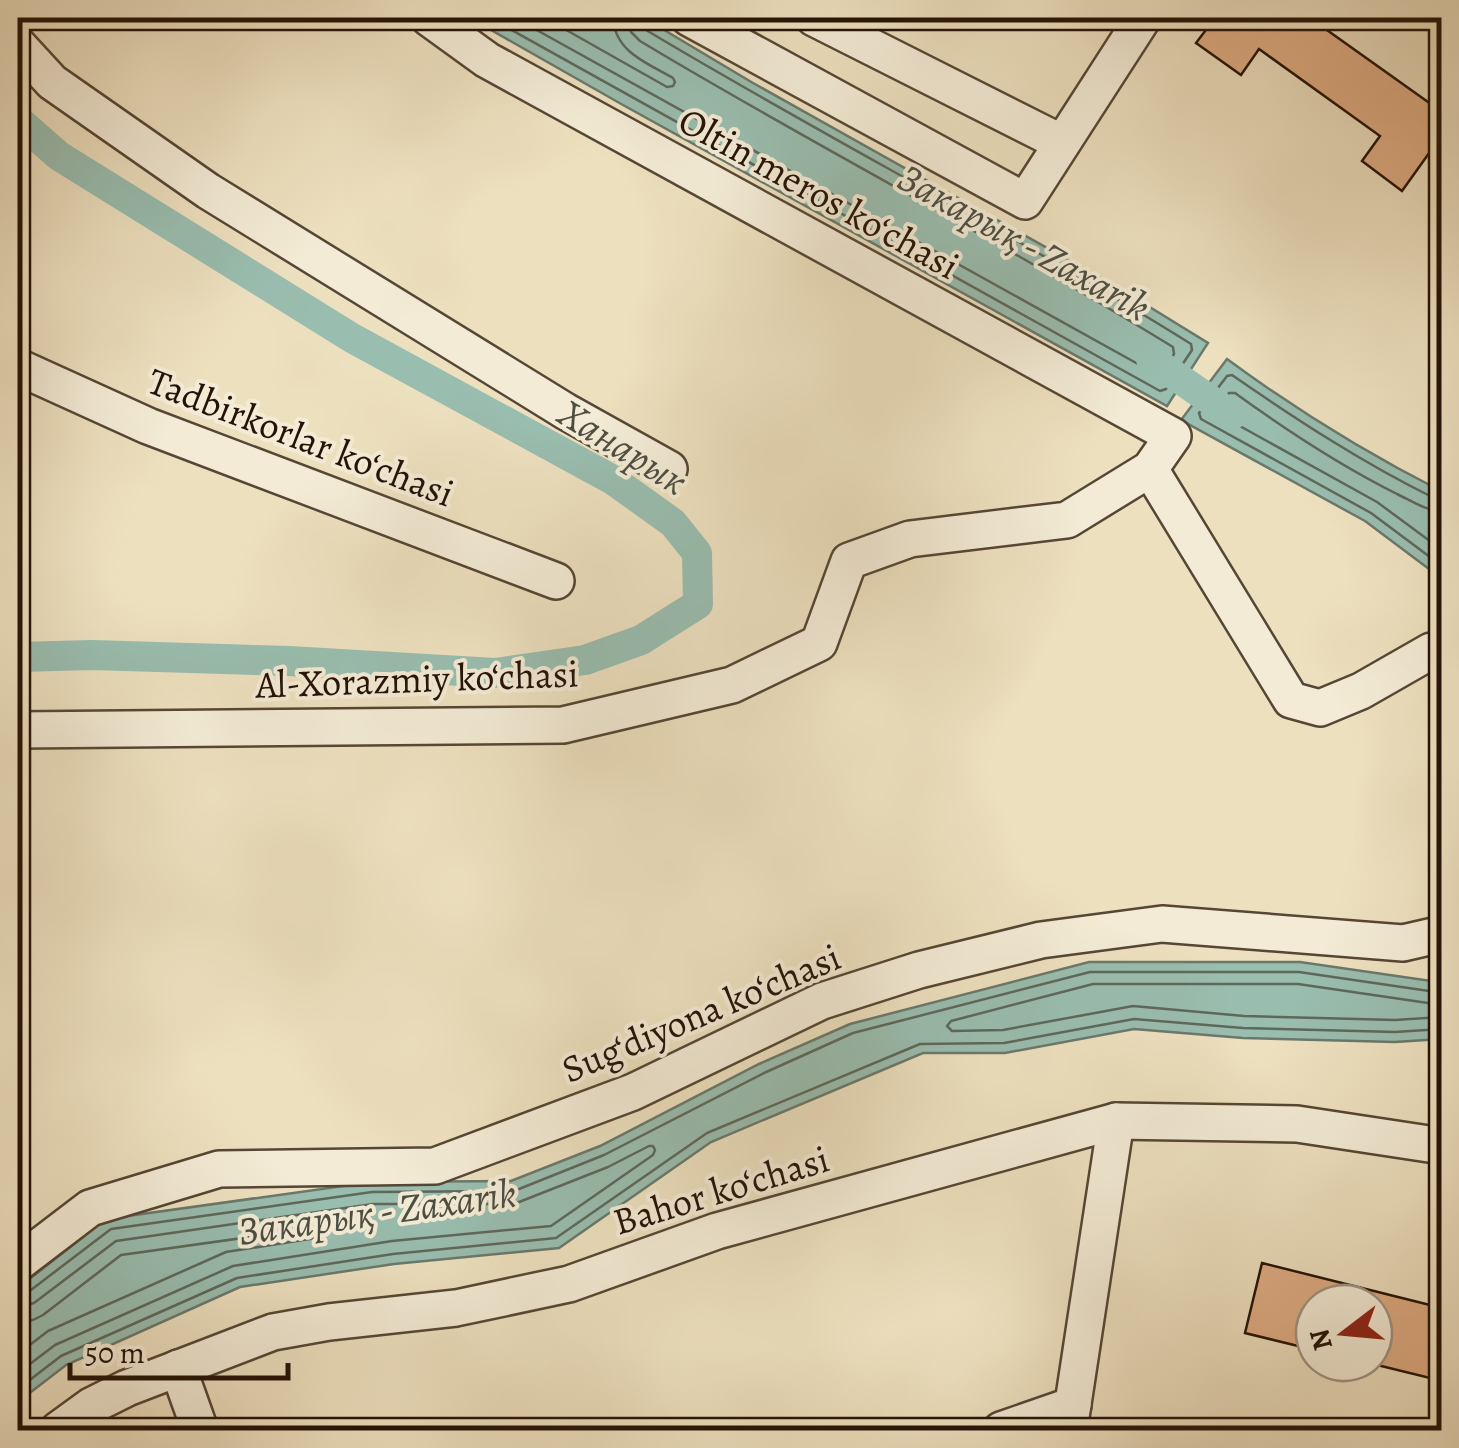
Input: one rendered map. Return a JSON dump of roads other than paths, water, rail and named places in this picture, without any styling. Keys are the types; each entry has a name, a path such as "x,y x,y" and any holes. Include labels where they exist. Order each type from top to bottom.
{"street":[{"name":"Oltin meros ko‘chasi","path":"429,18 486,60 1173,436"},
{"path":"689,18 1025,201 1144,18"},
{"path":"814,18 1062,143"},
{"path":"18,46 52,82 208,191 564,411 669,469"},
{"name":"Tadbirkorlar ko‘chasi","path":"18,367 148,426 556,581"},
{"name":"Al-Xorazmiy ko‘chasi","path":"18,730 563,725 732,685 819,642 849,561 910,539 1068,520 1150,470 1173,436"},
{"path":"1150,470 1292,700 1320,708 1361,691 1431,651"},
{"name":"Sug‘diyona ko‘chasi","path":"18,1263 90,1208 219,1169 435,1166 633,1092 822,1001 919,970 1040,940 1162,924 1403,942 1442,934"},
{"path":"1002,1430 1071,1418 1116,1121"},
{"name":"Bahor ko‘chasi","path":"58,1430 91,1406 273,1332 456,1308 569,1284 717,1230 1116,1121 1298,1124 1442,1146"},
{"path":"178,1368 200,1430"}],"water":[{"path":"470,18 644,18 1208,343 1167,406"},
{"path":"1227,359 1331,430 1441,491 1441,578 1365,521 1181,420"},
{"path":"1089,962 1300,962 1431,981 1441,977 1441,1039 1395,1042 1243,1038 1134,1029 1005,1053 923,1053 711,1142 559,1248 394,1264 240,1287 66,1365 18,1402 18,1288 106,1219 372,1182 511,1181 600,1146 759,1064 850,1024"}],"waterway":[{"name":"Ханарык","path":"18,120 59,156 352,338 613,480 673,523 697,553 698,604 641,640 585,660 495,673 289,661 92,655 18,657"},
{"name":"Закарық - Zaxarik","path":"1151,359 1232,415"}]}
